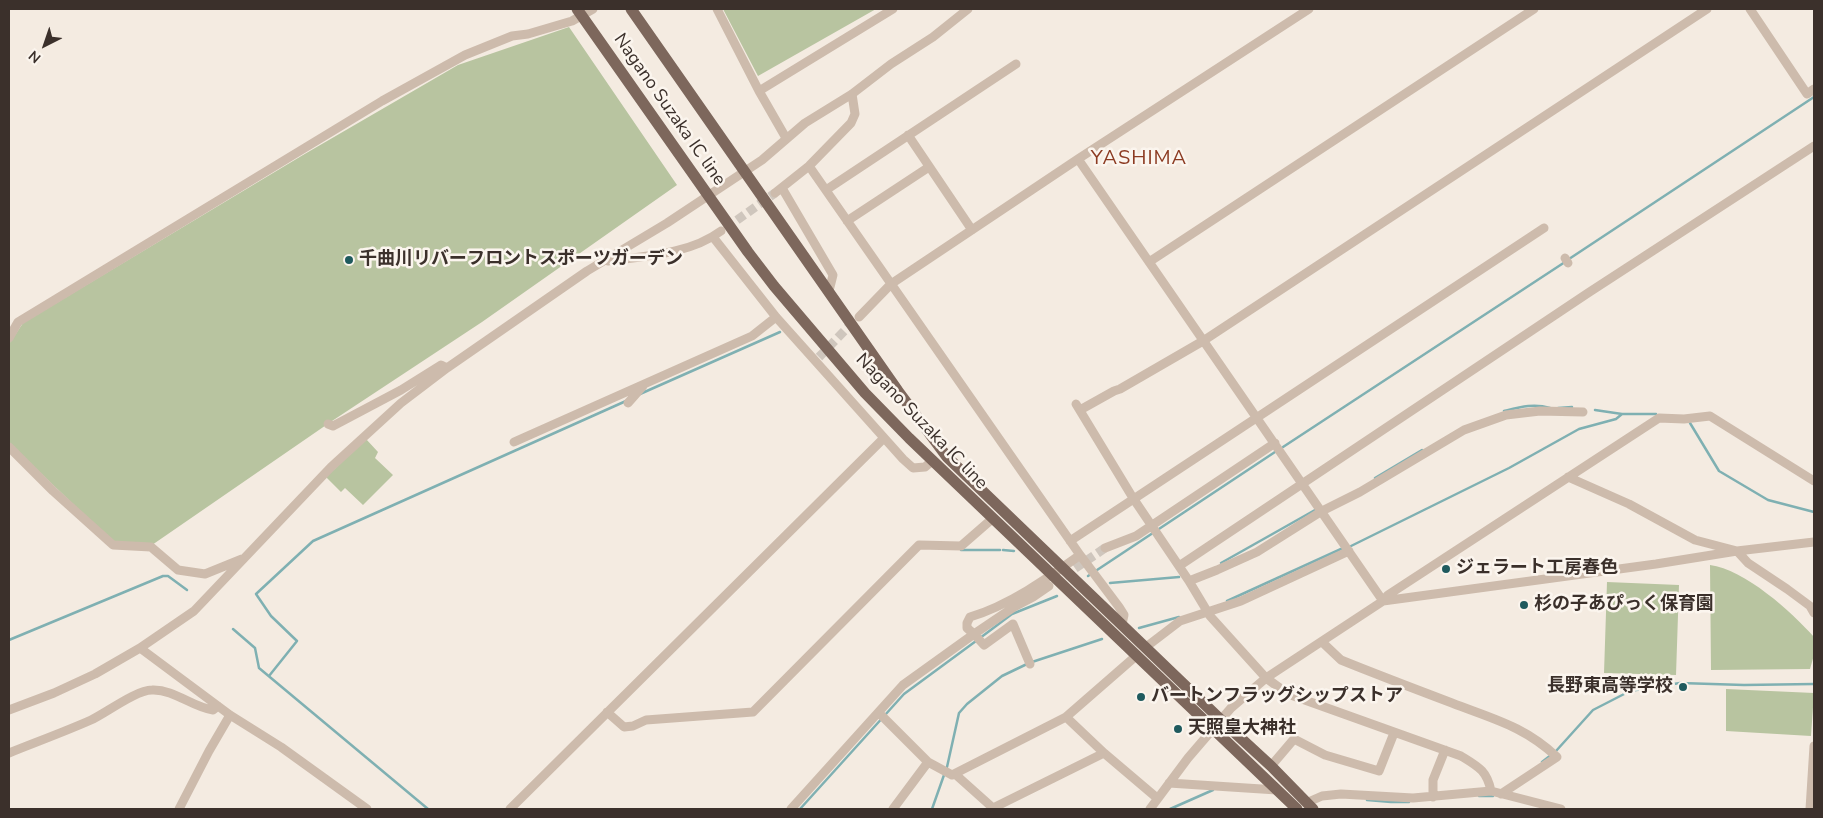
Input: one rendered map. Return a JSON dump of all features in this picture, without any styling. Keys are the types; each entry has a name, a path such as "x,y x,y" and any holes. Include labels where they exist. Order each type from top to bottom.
{"main road":[{"name":"Nagano Suzaka IC line","path":"577,9 706,193 769,279 866,393 992,519 1050,581 1217,725 1271,766 1305,807"},
{"name":"Nagano Suzaka IC line","path":"631,9 898,392 947,457 1146,647 1277,790 1305,807"}],"street":[{"path":"9,338 18,322 382,101 465,55 512,36 528,34 572,21 593,9"},
{"path":"717,9 759,91 786,138"},
{"path":"759,91 893,9"},
{"path":"9,710 54,693 94,674 140,648 194,611 331,467 401,404 447,368 587,271 606,261 743,168 762,160 805,123 852,94 891,64 933,37 968,9"},
{"path":"859,316 892,284 1078,159 1309,9"},
{"path":"1149,262 1534,9"},
{"path":"1491,791 1489,779 1480,767 1462,756 1288,694 1266,678 1208,612 1078,407 1120,389 1203,341 1707,9"},
{"path":"1750,9 1807,94 1814,89"},
{"path":"826,190 1016,64"},
{"path":"829,292 833,275 779,191 809,166 851,123 855,114 852,94"},
{"path":"908,135 972,230"},
{"path":"1179,566 1588,293 1814,146"},
{"path":"1078,159 1322,511 1382,601"},
{"path":"809,166 947,366 1124,615 1122,624"},
{"path":"847,221 929,166"},
{"path":"1070,541 1544,228"},
{"path":"606,261 681,250 713,237 721,231"},
{"path":"713,237 776,317 913,468 925,468 932,461"},
{"path":"514,442 752,336 776,317"},
{"path":"328,424 333,426 381,401 441,365 447,368"},
{"path":"628,402 645,384"},
{"path":"1189,581 1256,552 1322,511 1360,492 1464,430 1506,415 1540,411 1583,412"},
{"path":"1150,809 1231,708 1266,678 1322,642 1388,595 1659,418 1684,419 1710,416 1814,481"},
{"path":"510,809 884,438"},
{"path":"1105,548 1155,529 1275,443"},
{"path":"9,447 53,491 113,545 151,547 178,570 205,574 244,558"},
{"path":"1568,477 1629,504 1695,540 1738,551 1748,563 1810,606 1814,613"},
{"path":"608,712 624,727 633,726 646,720 753,712 919,545 961,546 992,519"},
{"path":"1382,601 1814,542"},
{"path":"1146,647 1180,622 1241,601 1349,551"},
{"path":"791,809 882,716 903,685 977,638 1014,607 1033,597 1062,568 1080,554"},
{"path":"1029,663 1013,624 984,645 968,628 967,623 970,618 989,612 1050,581"},
{"path":"1322,642 1342,660 1493,717 1526,733 1544,745 1557,757 1501,794"},
{"path":"140,648 230,715 288,753 364,808"},
{"path":"882,716 928,762 952,776 1066,717 1136,656"},
{"path":"9,753 91,720 138,694 150,690 166,692 202,709 213,710 218,706"},
{"path":"179,809 230,715"},
{"path":"1066,717 1104,753 1157,798"},
{"path":"1271,766 1294,739 1325,755 1379,771 1394,732"},
{"path":"1810,809 1814,746"},
{"path":"1433,797 1433,780 1444,750"},
{"path":"955,774 992,809 1006,806 1104,753"},
{"path":"893,809 928,762"},
{"path":"1169,783 1277,790"},
{"path":"1305,807 1322,796 1341,794 1390,798 1433,797 1491,791 1561,809"}],"green space":[{"path":"723,9 876,9 758,76"},
{"name":"千曲川リバーフロントスポーツガーデン","path":"569,27 677,185 482,322 332,421 152,545 114,543 9,443 9,344 23,323 303,155 458,65"},
{"path":"366,439 378,452 375,458 393,475 363,505 345,488 341,492 326,477"},
{"path":"1710,565 1737,574 1752,583 1780,604 1805,627 1814,637 1814,655 1810,669 1711,670"},
{"path":"1607,582 1679,585 1676,675 1604,673"},
{"path":"1726,689 1814,693 1811,736 1726,731"}],"waterway":[{"path":"1569,259 1814,97"},
{"path":"1283,447 1565,262"},
{"path":"640,394 780,332"},
{"path":"269,676 297,641 271,616 256,594 313,541 626,401"},
{"path":"1504,411 1533,406 1550,408"},
{"path":"1558,408 1572,407"},
{"path":"1595,410 1622,414 1656,414"},
{"path":"1351,546 1509,468 1579,429 1616,419 1622,414"},
{"path":"1690,423 1719,471 1768,500 1814,512"},
{"path":"1375,478 1422,450"},
{"path":"1088,576 1275,452"},
{"path":"1221,563 1315,510"},
{"path":"1227,601 1341,549"},
{"path":"961,550 1000,550"},
{"path":"1003,550 1014,551"},
{"path":"9,640 163,576 168,576 187,590"},
{"path":"1110,583 1179,577"},
{"path":"980,638 1012,614 1057,596"},
{"path":"1139,628 1179,617"},
{"path":"233,629 255,648 259,668 428,809"},
{"path":"1032,662 1102,639"},
{"path":"800,809 904,694 976,641"},
{"path":"947,767 959,713 967,704 1002,676 1027,664"},
{"path":"1556,751 1593,710 1630,691 1680,683 1744,685 1814,684"},
{"path":"1542,762 1551,755"},
{"path":"932,809 944,775"},
{"path":"1170,809 1213,790"},
{"path":"1479,796 1493,796"},
{"path":"1367,800 1409,802"}],"tunnel":[{"path":"726,228 775,193"},
{"path":"819,357 855,320"},
{"path":"1064,576 1105,548"}],"place":[{"name":"千曲川リバーフロントスポーツガーデン","path":"349,260"},
{"name":"ジェラート工房春色","path":"1446,569"},
{"name":"杉の子あぴっく保育園","path":"1524,605"},
{"name":"長野東高等学校","path":"1683,687"},
{"name":"バートンフラッグシップストア","path":"1141,697"},
{"name":"天照皇大神社","path":"1178,729"}],"district":[{"name":"YASHIMA","path":"1139,159"}]}
